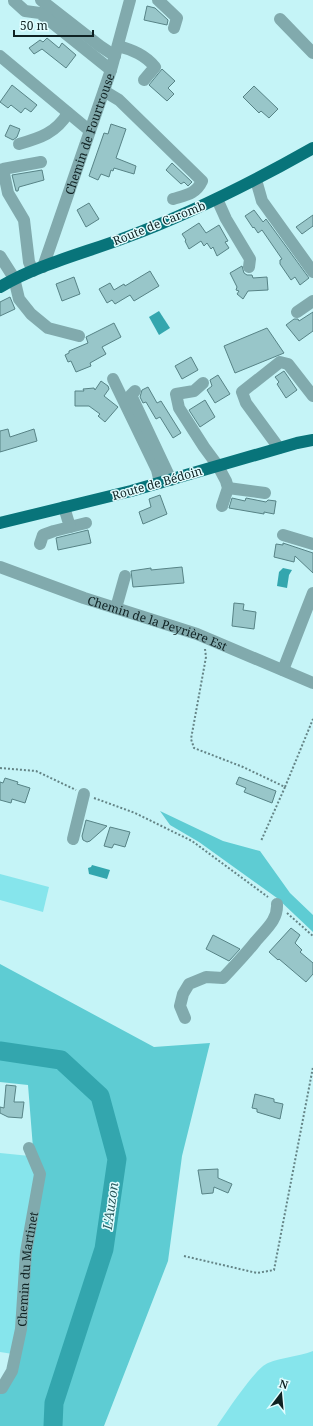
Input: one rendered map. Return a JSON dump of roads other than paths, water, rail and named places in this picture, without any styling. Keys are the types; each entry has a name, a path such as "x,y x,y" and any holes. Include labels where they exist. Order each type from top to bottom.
{"main road":[{"name":"Route de Caromb","path":"0,287 14,278 127,237 196,209 256,180 313,148"},
{"name":"Route de Bédoin","path":"0,523 165,481 279,448 313,440"}],"street":[{"path":"42,0 100,46 117,51 129,49 148,59 154,67 144,80"},
{"name":"Chemin de Fourtrouse","path":"38,269 104,92 117,51 130,0"},
{"path":"158,0 177,18 174,28"},
{"path":"14,1 25,11 40,12 111,70"},
{"path":"280,19 313,53"},
{"path":"0,56 90,131"},
{"path":"104,92 119,100 202,181 199,187 192,194 173,199"},
{"path":"19,144 42,137 62,122 68,113"},
{"path":"38,269 30,262 24,220 8,193 3,169 41,162"},
{"path":"256,180 262,201 313,272"},
{"path":"217,199 226,219 250,259 249,267"},
{"path":"0,256 14,278 19,299 31,314 48,328 79,336"},
{"path":"297,312 313,301"},
{"path":"279,448 246,403 242,392 280,362 288,364 313,396"},
{"path":"113,379 157,470 165,481"},
{"path":"203,383 194,391 176,394 179,408 204,448 218,466 226,481 228,488 222,506"},
{"path":"135,390 131,395 165,481"},
{"path":"228,488 265,493"},
{"path":"64,507 70,527"},
{"path":"40,544 42,535 86,523"},
{"path":"284,535 313,544"},
{"name":"Chemin de la Peyrière Est","path":"0,567 84,598 197,634 313,683"},
{"path":"116,608 125,576"},
{"path":"283,670 313,593"},
{"path":"73,839 84,794"},
{"path":"185,1018 180,1006 183,994 190,984 206,977 223,978 247,954 272,924 278,911 277,904"},
{"name":"Chemin du Martinet","path":"0,1388 2,1388 12,1371 22,1329 26,1252 40,1174 29,1148"}],"waterway":[{"name":"L'Auzon","path":"0,1051 61,1060 100,1096 117,1159 104,1249 54,1403 53,1426"}]}
